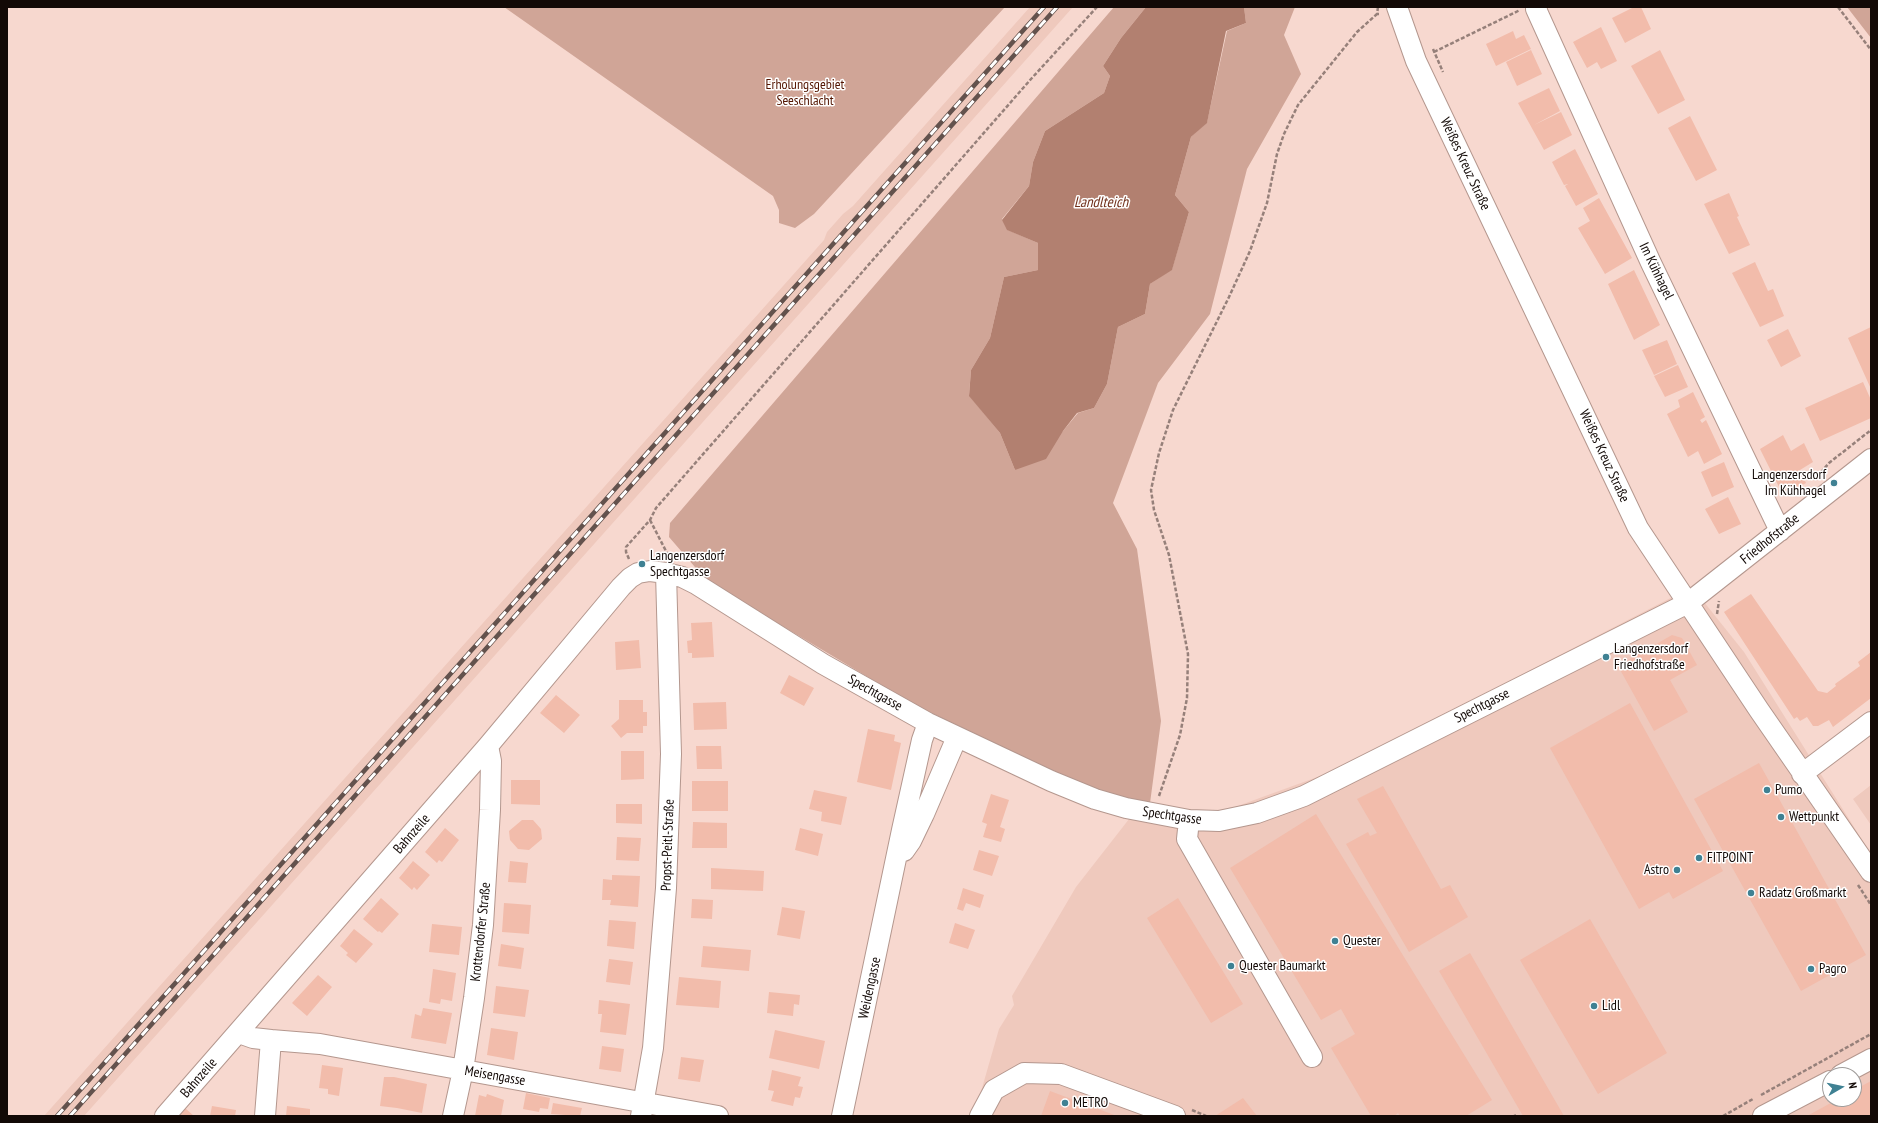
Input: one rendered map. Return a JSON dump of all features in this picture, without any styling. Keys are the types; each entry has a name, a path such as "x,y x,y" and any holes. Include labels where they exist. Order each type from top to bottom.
{"street":[{"name":"Weißes Kreuz Straße","path":"1397,7 1416,61 1638,528 1802,774 1871,872"},
{"name":"Im Kühhagel","path":"1536,8 1651,263 1780,531"},
{"name":"Friedhofstraße","path":"1688,603 1871,459"},
{"name":"Spechtgasse","path":"669,566 682,577 696,584 823,664 928,723 1050,781 1088,796 1152,814 1189,820 1218,821 1232,819 1257,813 1293,800 1688,603"},
{"path":"634,575 669,566"},
{"name":"Propst-Peitl-Straße","path":"643,1109 653,1048 661,968 669,826 671,754 669,566"},
{"name":"Bahnzeile","path":"166,1116 488,746 621,587 634,575"},
{"path":"1802,774 1871,722"},
{"name":"Weidengasse","path":"842,1116 898,859 917,762 928,723"},
{"name":"Weidengasse","path":"898,859 911,841 957,737"},
{"name":"Krottendorfer Straße","path":"453,1116 463,1070 474,998 487,876 491,760 488,746"},
{"path":"1189,820 1187,839 1312,1057"},
{"name":"Meisengasse","path":"239,1033 252,1038 310,1043 463,1070 643,1109 718,1116"},
{"path":"265,1116 271,1040"},
{"path":"1855,1067 1871,1058"},
{"path":"980,1116 994,1090 1024,1073 1061,1074 1174,1116"},
{"path":"1763,1116 1822,1085"}],"path":[{"path":"634,575 626,552 626,547 650,520 656,508 1031,79 1097,7"},
{"path":"1838,7 1871,50"},
{"path":"1434,52 1522,9 1536,8"},
{"path":"1152,814 1180,735 1187,698 1188,654 1169,555 1154,510 1151,490 1159,454 1173,410 1250,251 1267,203 1277,154 1284,134 1298,105 1334,58 1357,32 1377,14"},
{"path":"1815,479 1829,462 1871,430"},
{"path":"650,520 666,554 669,566"},
{"path":"1723,1116 1871,1034"}],"shaded area":[{"path":"1030,7 1073,7 84,1116 44,1116 824,240 827,232 843,214 853,206"},
{"path":"1692,587 1744,652 1871,854 1871,1116 974,1116 999,1029 1014,1005 1012,996 1076,887 1140,805 1188,812 1224,811 1334,771"},
{"path":"1871,785 1871,825 1853,799"}],"green space":[{"name":"Erholungsgebiet Seeschlacht","path":"504,7 1005,7 814,214 795,228 779,223 779,210 773,196"},
{"path":"1114,7 1146,7 1121,38 1103,66 1110,76 1104,93 1045,131 1033,162 1029,186 1002,219 1008,230 1038,243 1038,270 1004,277 990,338 971,370 969,395 1000,433 1015,470 1063,431 1078,413 1094,408 1107,384 1118,327 1145,314 1150,284 1172,269 1189,212 1175,195 1191,137 1207,122 1227,31 1246,23 1244,7 1295,7 1284,35 1301,74 1247,169 1210,314 1158,383 1113,503 1137,549 1161,721 1150,803 1118,799 1060,775 913,704 707,581 669,537 670,523"},
{"path":"1847,7 1871,7 1871,38"}],"water":[{"name":"Landlteich","path":"1146,7 1244,7 1246,23 1226,31 1207,123 1191,137 1175,195 1189,212 1172,270 1150,284 1145,314 1118,327 1107,384 1094,408 1077,413 1063,431 1046,459 1015,470 1000,433 969,396 971,370 990,338 1004,277 1038,270 1038,243 1007,230 1002,220 1029,186 1033,162 1045,131 1104,93 1110,76 1103,66 1121,38"}],"building":[{"path":"1634,7 1641,7 1651,29 1625,43 1612,18"},
{"path":"1601,27 1617,61 1601,69 1597,62 1587,68 1573,42"},
{"path":"1513,31 1516,39 1524,35 1531,49 1496,66 1486,44"},
{"path":"1531,50 1542,74 1517,86 1506,62"},
{"path":"1660,50 1685,100 1658,114 1631,66"},
{"path":"1549,88 1560,111 1534,125 1561,112 1572,135 1544,150 1518,103"},
{"path":"1690,116 1717,170 1696,181 1668,128"},
{"path":"1575,149 1598,194 1576,206 1565,186 1568,184 1564,185 1552,162"},
{"path":"1729,193 1739,216 1737,217 1750,245 1729,254 1704,204"},
{"path":"1599,198 1632,258 1605,274 1578,228 1590,221 1583,208"},
{"path":"1755,262 1768,291 1773,289 1784,316 1760,327 1732,273"},
{"path":"1634,270 1660,325 1634,340 1608,284"},
{"path":"1871,327 1871,389 1848,338"},
{"path":"1788,329 1801,356 1781,367 1767,340"},
{"path":"1667,340 1677,364 1654,375 1642,350"},
{"path":"1678,365 1688,387 1665,397 1654,376"},
{"path":"1863,382 1871,400 1871,418 1820,441 1805,408"},
{"path":"1693,392 1705,417 1700,420 1702,423 1706,420 1722,454 1704,464 1698,451 1688,457 1667,414 1680,407 1678,400"},
{"path":"1783,435 1791,451 1804,443 1813,462 1800,470 1806,483 1783,495 1760,449"},
{"path":"1724,462 1734,487 1712,497 1701,472"},
{"path":"1728,497 1741,524 1719,534 1705,509"},
{"path":"1751,594 1818,691 1827,693 1836,686 1835,684 1860,666 1858,662 1871,652 1871,698 1833,727 1829,720 1818,726 1813,726 1807,717 1800,721 1797,717 1794,719 1724,612"},
{"path":"712,622 714,657 692,658 692,653 688,653 687,641 692,640 691,623"},
{"path":"1672,635 1682,638 1697,665 1670,680 1688,712 1654,731 1618,666"},
{"path":"639,640 641,668 616,670 615,642"},
{"path":"789,675 814,688 804,706 780,693"},
{"path":"556,695 580,715 564,733 540,713"},
{"path":"619,700 643,700 643,712 647,712 647,726 643,726 643,733 627,733 621,738 611,726 619,719"},
{"path":"726,702 727,729 694,730 693,703"},
{"path":"1630,703 1723,871 1673,899 1669,892 1639,909 1550,748"},
{"path":"868,729 895,735 894,741 901,743 891,790 857,782"},
{"path":"696,746 721,746 722,769 697,769"},
{"path":"621,751 644,751 644,779 621,780"},
{"path":"1759,763 1866,955 1801,991 1694,799"},
{"path":"511,780 540,780 540,805 511,804"},
{"path":"692,781 728,781 728,811 692,811"},
{"path":"1383,786 1441,889 1450,885 1468,917 1409,952 1346,844 1368,832 1370,836 1377,833 1357,799"},
{"path":"814,790 847,797 841,825 821,821 822,812 809,809"},
{"path":"991,794 1009,800 1000,827 1005,829 1001,842 983,837 987,824 982,822"},
{"path":"616,804 642,804 642,824 616,823"},
{"path":"1316,814 1492,1100 1466,1116 1400,1116 1398,1113 1394,1116 1371,1116 1331,1048 1355,1034 1341,1009 1321,1020 1230,868"},
{"path":"522,820 533,820 541,829 542,839 529,850 518,849 510,840 509,831"},
{"path":"693,822 727,823 727,848 692,848"},
{"path":"445,828 459,840 442,862 439,860 437,863 425,852"},
{"path":"800,828 823,834 818,856 795,850"},
{"path":"617,837 641,838 639,861 616,860"},
{"path":"979,850 999,856 992,876 973,870"},
{"path":"413,861 430,875 417,890 414,887 412,890 399,878"},
{"path":"510,861 528,863 526,883 508,882"},
{"path":"711,868 764,871 763,891 711,889"},
{"path":"612,875 640,876 638,907 610,905 611,900 602,900 603,879 612,880"},
{"path":"963,888 984,895 980,908 966,903 963,911 957,909"},
{"path":"381,898 399,914 382,933 379,931 378,932 363,919"},
{"path":"1178,898 1243,1004 1211,1023 1147,918"},
{"path":"692,899 713,900 712,919 691,918"},
{"path":"504,903 531,905 529,934 502,932"},
{"path":"782,907 805,911 800,939 777,935"},
{"name":"Lidl","path":"1590,919 1667,1053 1598,1094 1520,960"},
{"path":"609,920 636,922 634,949 607,946"},
{"path":"955,923 975,930 968,949 949,943"},
{"path":"432,924 462,927 459,955 429,952"},
{"path":"354,929 373,944 356,963 346,955 348,953 340,946"},
{"path":"501,944 524,948 521,969 498,966"},
{"path":"703,946 751,950 749,971 701,967"},
{"path":"1470,953 1564,1116 1523,1116 1439,971"},
{"path":"609,959 633,962 630,985 606,982"},
{"path":"433,969 456,973 452,1001 441,999 440,1004 429,1002"},
{"path":"318,975 332,987 307,1016 292,1003"},
{"path":"679,977 721,981 719,1008 676,1005"},
{"path":"496,986 529,990 525,1017 493,1013"},
{"path":"769,992 800,995 799,1005 794,1004 793,1016 767,1013"},
{"path":"599,1000 630,1004 626,1035 600,1032 602,1014 598,1014"},
{"path":"423,1008 452,1013 446,1044 411,1038 415,1014 421,1016"},
{"path":"491,1028 518,1032 514,1060 487,1055"},
{"path":"775,1030 825,1041 819,1069 769,1058"},
{"path":"602,1046 624,1049 621,1072 599,1069"},
{"path":"681,1057 704,1060 700,1082 678,1079"},
{"path":"322,1065 343,1068 339,1096 328,1094 328,1089 319,1088"},
{"path":"772,1070 801,1077 798,1086 803,1087 800,1098 795,1097 793,1106 771,1101 774,1091 768,1090"},
{"path":"384,1077 394,1077 427,1084 422,1113 380,1106"},
{"path":"1871,1081 1871,1116 1807,1116 1823,1107 1862,1107 1862,1086"},
{"name":"METRO","path":"1050,1091 1117,1116 1041,1116"},
{"path":"526,1093 550,1098 548,1109 540,1108 539,1112 523,1109"},
{"path":"487,1094 504,1100 501,1116 475,1116 479,1095 486,1097"},
{"path":"1243,1098 1257,1116 1215,1116"},
{"path":"553,1103 582,1108 580,1116 551,1114"},
{"path":"212,1106 236,1110 235,1116 210,1116"},
{"path":"287,1106 310,1109 310,1116 286,1116"},
{"path":"185,1108 194,1116 179,1115"}],"railway":[{"path":"57,1116 1044,7"},
{"path":"70,1116 1057,7"}],"place":[{"name":"Langenzersdorf Im Kühhagel","path":"1834,483"},
{"name":"Langenzersdorf Spechtgasse","path":"642,564"},
{"name":"Langenzersdorf Friedhofstraße","path":"1606,657"},
{"name":"Pumo","path":"1767,790"},
{"name":"Wettpunkt","path":"1781,817"},
{"name":"FITPOINT","path":"1699,858"},
{"name":"Astro","path":"1677,870"},
{"name":"Radatz Großmarkt","path":"1751,893"},
{"name":"Quester","path":"1335,941"},
{"name":"Quester Baumarkt","path":"1231,966"},
{"name":"Pagro","path":"1811,969"},
{"name":"Lidl","path":"1594,1006"},
{"name":"METRO","path":"1065,1103"}]}
